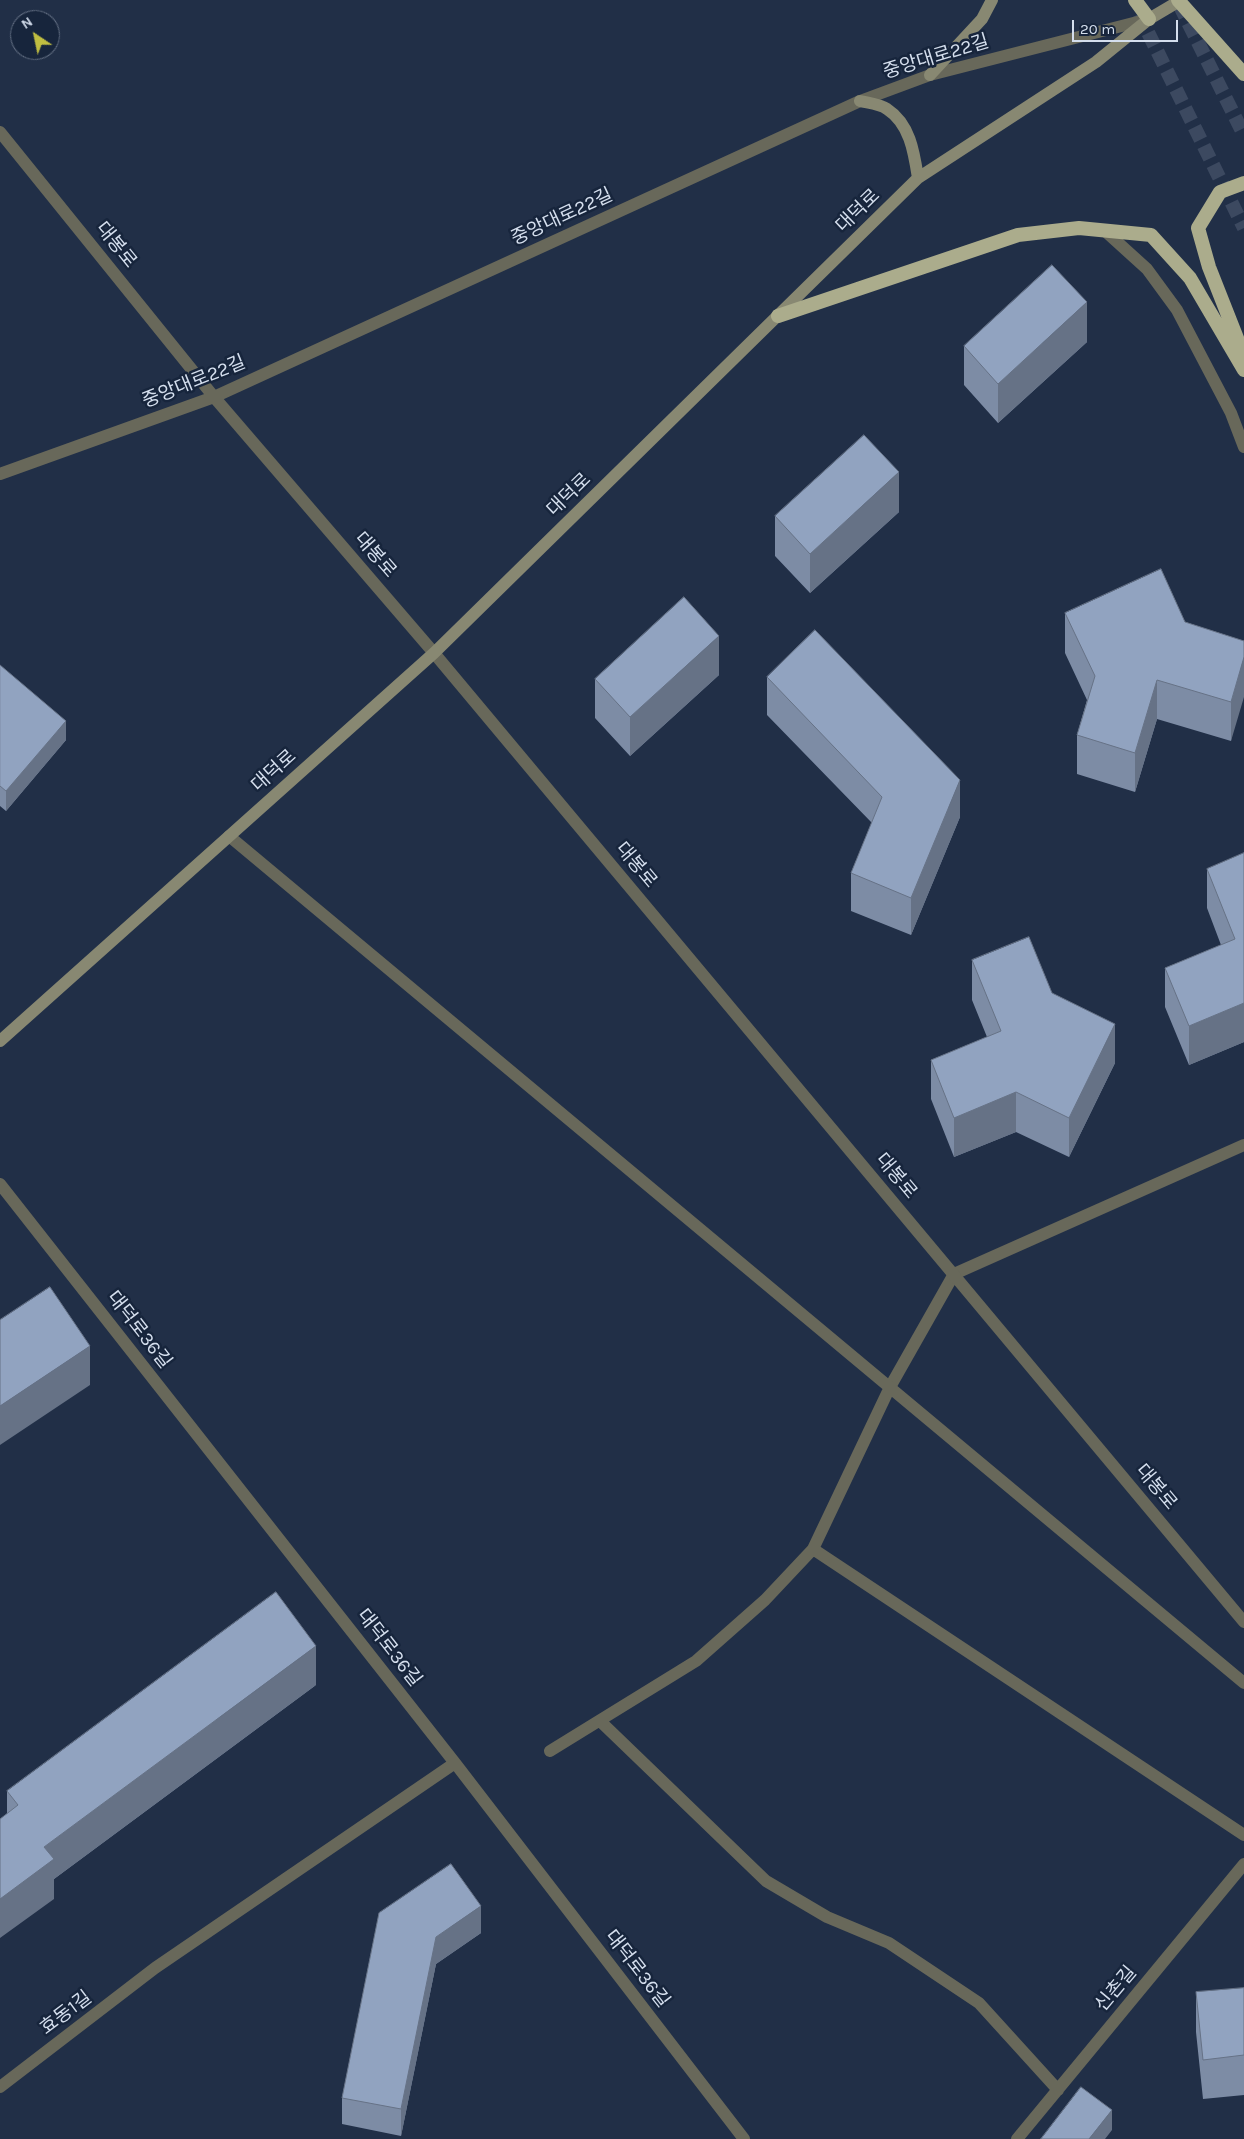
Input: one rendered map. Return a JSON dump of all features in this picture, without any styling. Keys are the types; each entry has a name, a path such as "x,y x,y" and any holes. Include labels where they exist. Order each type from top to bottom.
{"highway":[{"path":"1135,0 1148,20"},
{"path":"1179,1 1244,74"},
{"path":"1244,183 1220,192 1198,228 1209,266 1244,356"},
{"path":"778,316 1018,235 1079,228 1151,235 1190,278 1244,370"}],"main road":[{"path":"930,75 982,19 992,0"},
{"name":"대덕로","path":"0,1041 434,653 918,178 1096,62 1148,20 1179,1"},
{"path":"860,102 885,108 902,122 914,148 918,178"}],"street":[{"name":"중앙대로22길","path":"0,474 214,397 860,102 930,75 1148,20"},
{"name":"대봉로","path":"0,132 214,397 434,653 1244,1622"},
{"path":"1104,230 1147,269 1177,310 1231,414 1244,447"},
{"path":"229,836 1244,1683"},
{"path":"550,1751 696,1661 765,1600 813,1549 890,1388 954,1274 1244,1145"},
{"name":"대덕로36길","path":"0,1184 455,1763 744,2139"},
{"path":"813,1549 1244,1835"},
{"path":"600,1721 766,1881 827,1916 889,1944 979,2003 1058,2090"},
{"name":"효동1길","path":"0,2087 155,1968 455,1763"},
{"name":"신촌길","path":"1017,2139 1244,1864"}],"building":[{"path":"1052,265 1087,302 998,384 964,346"},
{"path":"864,435 899,472 810,554 775,516"},
{"path":"1161,569 1185,622 1244,641 1244,657 1231,702 1157,680 1135,753 1077,735 1095,676 1065,613"},
{"path":"684,597 719,636 630,717 595,679"},
{"path":"815,630 960,780 911,898 851,873 882,797 767,677"},
{"path":"0,665 66,721 6,791 0,786"},
{"path":"1244,853 1244,1003 1189,1026 1165,968 1235,939 1207,869"},
{"path":"1029,937 1052,993 1115,1024 1069,1118 1016,1092 954,1118 931,1060 1001,1031 972,960"},
{"path":"50,1287 90,1346 0,1406 0,1320"},
{"path":"276,1592 316,1646 44,1847 54,1859 0,1899 0,1819 18,1805 7,1791"},
{"path":"451,1864 481,1906 436,1937 401,2109 342,2098 379,1913"},
{"path":"1244,1988 1244,2055 1203,2060 1196,1992"},
{"path":"1081,2087 1112,2110 1089,2139 1041,2139"}],"tunnel":[{"path":"1179,4 1244,135"},
{"path":"1139,14 1244,228"}]}
